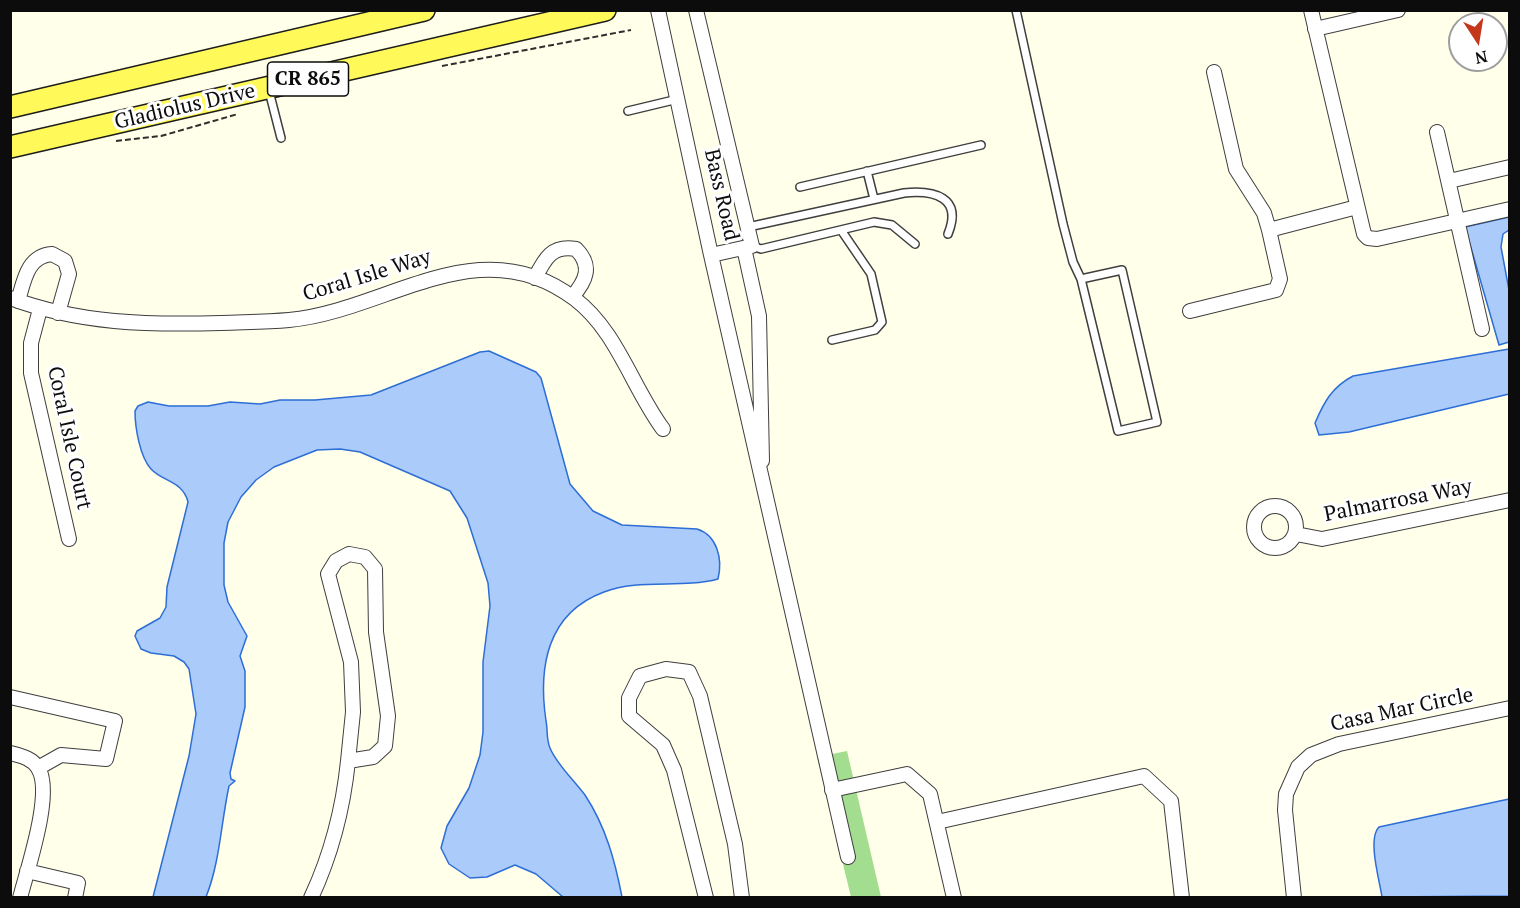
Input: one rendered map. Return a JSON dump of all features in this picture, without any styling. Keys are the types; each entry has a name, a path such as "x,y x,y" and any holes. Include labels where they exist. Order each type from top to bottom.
{"main road":[{"name":"Gladiolus Drive","path":"10,107 424,10"},
{"name":"Gladiolus Drive","path":"10,147 605,10"}],"street":[{"name":"Bass Road","path":"658,10 711,255 748,247 748,227 696,10"},
{"path":"1311,10 1364,234 1368,238 1377,239 1509,209"},
{"path":"1315,30 1398,10"},
{"path":"1190,311 1276,290 1280,279 1264,213 1236,169 1214,72"},
{"path":"1437,132 1482,329"},
{"path":"1449,181 1509,167"},
{"path":"1269,230 1357,207"},
{"path":"535,278 549,254 567,247 576,249 584,258 587,270 584,282 572,297"},
{"path":"748,247 759,316 762,487"},
{"path":"14,300 31,264 38,257 52,254 65,261 69,274 58,313"},
{"path":"711,255 848,857"},
{"name":"Coral Isle Way","path":"14,300 58,313 134,324 288,320 350,308 426,279 456,271 503,271 535,278 572,297 589,312 610,338 641,398 663,429"},
{"name":"Coral Isle Court","path":"40,309 31,343 31,373 69,539"},
{"name":"Palmarrosa Way","path":"1296,534 1322,539 1509,500"},
{"path":"311,897 331,852 340,820 348,761 353,712 351,662 328,574 336,561 350,554 365,557 375,569 376,632 388,716 385,746 373,757 348,761"},
{"path":"706,897 674,770 663,745 629,716 629,698 640,676 666,669 689,672 700,696 719,785 735,844 742,897"},
{"path":"10,697 115,721 106,759 61,755 38,768"},
{"name":"Casa Mar Circle","path":"1294,897 1285,810 1286,794 1298,767 1311,755 1339,744 1509,708"},
{"path":"10,753 27,757 38,768 44,783 43,801 21,897"},
{"path":"832,790 907,774 930,794 954,897"},
{"path":"937,822 1144,776 1171,801 1182,897"},
{"path":"27,871 78,883 75,897"}],"lane":[{"path":"1016,10 1063,224 1073,262 1081,279 1118,431 1157,422 1122,270 1081,279"},
{"path":"268,88 280,138"},
{"path":"628,111 678,99"},
{"path":"800,187 981,145"},
{"path":"867,171 874,199"},
{"path":"748,227 874,199 919,192 937,194 944,199 952,215 948,234"},
{"path":"748,247 761,249 841,230 884,223 915,244"},
{"path":"832,340 875,330 882,322 871,274 841,230"}],"path":[{"path":"437,67 631,30"},
{"path":"114,141 161,136 239,113"}],"green space":[{"path":"847,751 881,897 851,897 817,757"}],"water":[{"path":"1509,217 1509,230 1503,234 1501,247 1509,290 1509,342 1499,345 1465,227"},
{"path":"1509,349 1509,394 1349,432 1319,435 1315,423 1325,402 1339,385 1353,376"},
{"path":"489,351 536,372 541,378 570,484 593,511 622,525 697,529 704,532 714,542 719,556 718,579 690,583 632,585 604,592 585,601 570,613 558,628 551,644 544,681 549,745 557,760 585,795 599,819 613,857 622,897 563,897 536,874 515,865 487,877 470,878 449,864 441,848 447,826 469,788 480,755 483,732 483,662 490,606 488,583 467,518 450,491 360,452 340,449 317,450 274,467 256,480 241,497 228,522 224,543 224,585 228,602 247,636 240,656 245,671 245,707 230,773 231,779 235,781 229,786 217,856 206,897 153,897 189,756 196,714 189,669 184,662 174,656 151,653 141,649 135,636 137,631 160,618 166,607 167,587 188,502 182,490 156,473 147,464 137,434 135,411 138,406 148,402 169,406 208,406 230,402 260,404 280,400 315,400 371,395 480,352"},
{"path":"1509,799 1509,896 1382,897 1374,850 1374,841 1379,827"}]}
